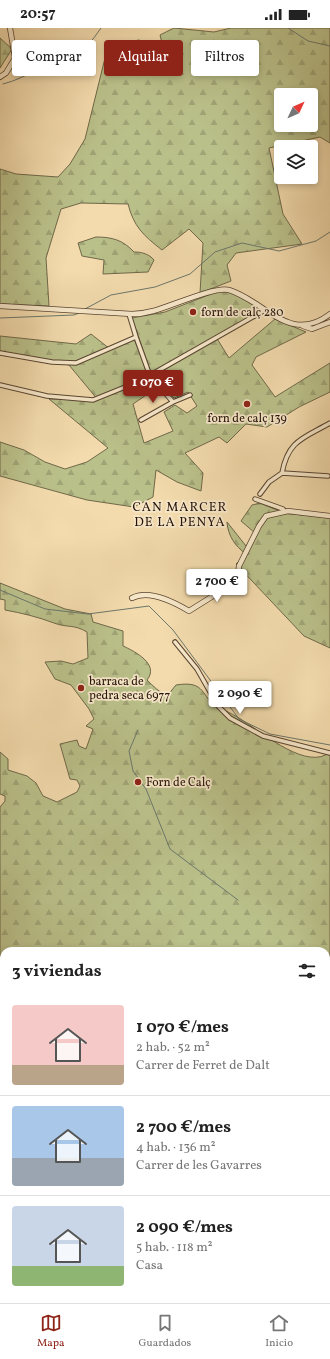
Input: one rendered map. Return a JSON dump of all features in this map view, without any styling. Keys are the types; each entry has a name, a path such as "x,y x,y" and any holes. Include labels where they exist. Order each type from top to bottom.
{"street":[{"path":"0,77 6,73 15,58 10,28"},
{"path":"0,306 129,314 153,311 212,291 223,289 238,294 291,324 312,329 330,322"},
{"path":"0,385 47,396 93,400 131,386 265,310"},
{"path":"129,314 150,376 173,402"},
{"path":"302,326 317,322 330,314"},
{"path":"0,353 52,362 76,363 136,337"},
{"path":"141,420 173,402 190,395"},
{"path":"282,473 284,461 291,447 299,439 330,423"},
{"path":"260,494 269,482 282,473 328,476"},
{"path":"256,499 283,509 284,511"},
{"path":"132,598 141,596 155,596 168,600 189,611 237,581 239,566 262,520 266,516 284,511 330,516"},
{"path":"175,642 197,669 218,706 230,718 262,736 330,753"}],"green space":[{"path":"174,28 214,32 231,28 330,28 330,143 320,137 306,140 274,140 274,147 269,148 274,172 274,184 277,184 283,214 302,244 236,253 227,265 231,281 200,293 203,243 189,229 162,250 136,225 128,204 81,203 61,209 46,258 49,306 0,304 0,169 16,174 58,177 70,164 85,139 104,62 104,76 183,76 183,40 161,40 160,35"},
{"path":"0,38 12,49 0,68"},
{"path":"96,237 117,240 134,252 143,253 150,256 154,260 148,272 103,274 104,260 82,256 78,243"},
{"path":"224,289 250,302 261,311 216,337 229,358 275,319 306,332 256,357 252,365 275,397 330,363 330,392 299,407 267,427 246,424 227,443 219,437 185,453 203,473 201,491 177,482 156,470 153,497 134,507 87,500 0,476 0,442 24,450 45,462 65,469 87,462 108,448 49,399 98,400 69,365 0,351 0,336 76,344 91,334 110,349 134,339 155,389 133,404 144,443 173,431 164,412 175,405 187,413 197,406 188,392 174,398 151,373 132,318 165,312"},
{"path":"260,503 284,513 330,518 330,648 304,636 236,564 246,554 233,540 229,532 227,522 246,546 255,533 241,521 252,505"},
{"path":"0,583 65,609 91,614 93,622 123,631 123,646 144,659 150,669 150,674 147,680 167,696 176,685 193,685 202,690 212,703 239,718 286,749 310,757 321,757 330,752 330,947 0,947 0,807 5,801 5,796 0,794 0,752 8,759 8,770 27,776 36,783 43,796 57,802 77,792 80,786 77,780 70,779 60,744 77,740 79,746 86,749 93,729 86,726 94,719 89,709 71,685 55,679 45,662 61,661 73,664 88,658 87,632 78,628 30,615 5,610 5,600 0,599"}],"waterway":[{"path":"3,84 45,68 63,65 67,55 73,54 87,46 101,28"},
{"path":"288,28 308,41 330,46"},
{"path":"85,309 111,295 155,287 190,274 215,252 242,243 279,251 316,241 330,232"},
{"path":"0,318 74,315 79,313"},
{"path":"0,590 45,609 88,614 149,606 173,630 239,719 270,734 330,745"},
{"path":"138,730 129,751 133,771 146,789 170,849 238,900"}],"place":[{"name":"forn de calç 280","path":"193,312"},
{"name":"forn de calç 139","path":"247,404"},
{"name":"barraca de pedra seca 6977","path":"81,688"},
{"name":"Forn de Calç","path":"138,782"}],"district":[{"name":"CAN MARCER DE LA PENYA","path":"180,514"}]}
